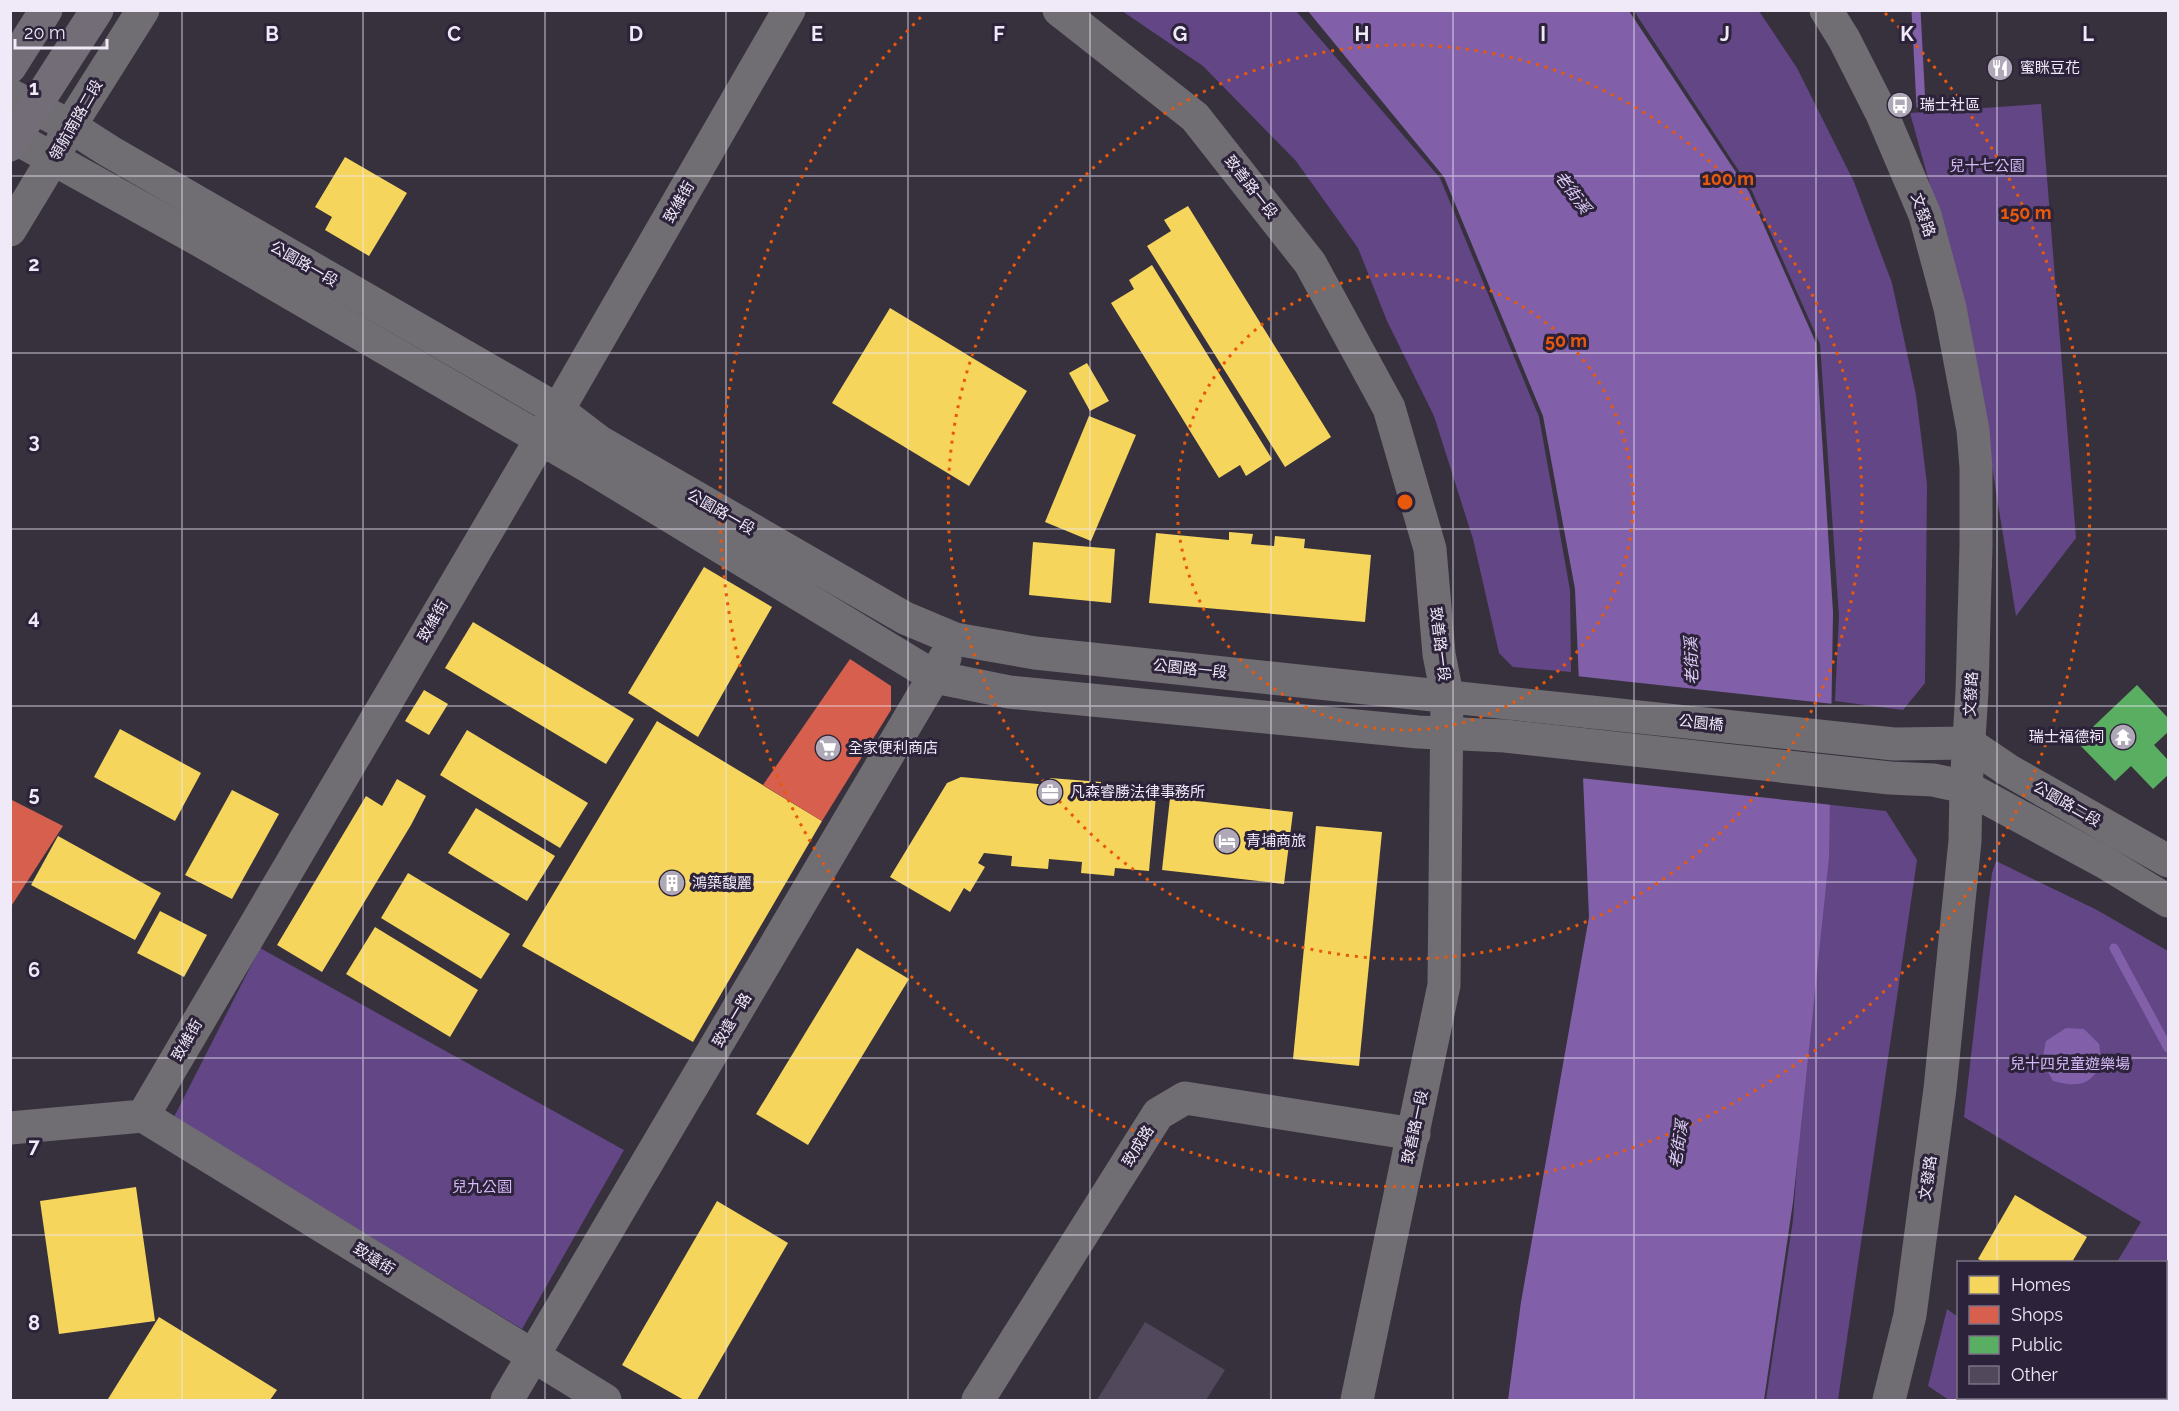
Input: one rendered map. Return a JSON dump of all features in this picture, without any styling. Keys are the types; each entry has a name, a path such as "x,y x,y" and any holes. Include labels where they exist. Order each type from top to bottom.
{"main road":[{"path":"10,67 46,10"},
{"path":"12,139 23,101 97,10"}],"street":[{"name":"領航南路二段","path":"10,230 70,126 142,10"},
{"name":"致維街","path":"143,1116 558,410 789,10"},
{"name":"致善路一段","path":"1059,10 1195,117 1311,263 1389,408 1430,549 1439,654 1447,695 1444,985 1357,1401"},
{"name":"文發路","path":"1826,10 1844,39 1882,114 1926,215 1950,308 1973,430 1976,468 1973,680 1965,787 1965,841 1940,1089 1910,1315 1889,1401"},
{"name":"公園路一段","path":"23,101 70,126 119,157 558,410 600,442 905,618 955,639 1035,652 1509,702"},
{"name":"公園路一段","path":"12,139 53,159 201,242 591,468 935,677 1009,692 1448,734 1505,736 1890,778 1933,780 1965,787"},
{"name":"致遠一路","path":"507,1401 935,677 955,639"},
{"name":"公園橋","path":"1509,702 1893,744 1968,743"},
{"name":"公園路二段","path":"1968,743 2008,770 2169,861"},
{"path":"1965,787 2094,856 2169,901"},
{"name":"致成路","path":"978,1401 1158,1114 1185,1098 1414,1134"},
{"path":"10,1128 143,1116"},
{"name":"致遠街","path":"143,1116 605,1401"}],"green space":[{"path":"1122,11 1296,11 1440,178 1539,417 1570,590 1571,672 1513,667 1499,653 1473,539 1434,416 1387,321 1358,248 1296,161 1203,66"},
{"path":"1634,11 1759,11 1797,68 1854,182 1892,283 1916,395 1927,484 1925,683 1903,710 1835,701 1839,616 1820,344 1752,191"},
{"name":"兒十七公園","path":"2041,104 2076,538 2016,616 1970,329 1910,113"},
{"path":"1823,804 1886,811 1917,860 1838,1400 1766,1400 1793,1220"},
{"name":"兒十四兒童遊樂場","path":"1996,861 2097,910 2168,951 2168,1400 1949,1400 1928,1386 1947,1309 1957,1316 1957,1399 2167,1399 2167,1261 2118,1261 2141,1222 1964,1117 1992,873"},
{"name":"兒九公園","path":"260,948 624,1150 522,1329 174,1117"}],"water":[{"name":"老街溪","path":"1308,11 1629,11 1749,192 1816,343 1833,612 1829,857 1793,1202 1764,1400 1508,1400 1521,1302 1589,917 1575,589 1543,416 1444,177"},
{"path":"2066,1028 2084,1029 2099,1044 2102,1064 2092,1077 2082,1083 2069,1084 2053,1081 2042,1061 2046,1041"}],"pier":[{"path":"1576,676 1834,704 1833,805 1580,778"}],"building: Homes":[{"path":"345,157 407,193 369,256 325,230 332,217 315,207"},
{"path":"1188,206 1331,437 1285,467 1147,246 1171,231 1164,220"},
{"path":"1152,265 1272,459 1246,476 1240,465 1219,478 1111,303 1134,289 1129,280"},
{"path":"890,308 1027,391 969,486 832,403"},
{"path":"1087,363 1109,401 1090,411 1069,373"},
{"path":"1089,416 1136,435 1091,541 1045,522"},
{"path":"1229,532 1253,534 1251,544 1274,546 1275,536 1305,539 1304,548 1371,555 1365,622 1149,603 1156,533 1229,540"},
{"path":"1033,542 1115,549 1111,603 1029,595"},
{"path":"704,567 772,607 698,737 628,693"},
{"path":"473,622 634,719 606,764 445,668"},
{"path":"424,690 448,704 429,735 405,721"},
{"name":"鴻築馥麗","path":"657,721 822,821 693,1042 522,946"},
{"path":"120,729 201,773 175,821 94,777"},
{"path":"467,730 588,803 560,848 440,775"},
{"path":"961,777 1049,785 1050,778 1101,782 1101,791 1156,796 1149,871 1115,868 1114,876 1081,873 1082,862 1049,859 1048,869 1011,866 1012,856 984,853 978,863 985,867 970,892 964,888 950,912 890,877 947,783"},
{"path":"397,779 426,796 411,825 322,972 277,945 366,796 382,806"},
{"path":"232,790 279,814 232,899 185,875"},
{"name":"青埔商旅","path":"1170,798 1293,812 1284,884 1162,870"},
{"path":"476,808 555,856 527,901 448,853"},
{"path":"1316,826 1382,832 1359,1066 1293,1059"},
{"path":"58,836 161,893 135,940 31,885"},
{"path":"408,873 510,934 481,979 381,918"},
{"path":"160,911 207,935 184,977 137,953"},
{"path":"375,927 478,990 450,1037 346,974"},
{"path":"857,948 909,979 808,1145 756,1114"},
{"path":"136,1187 155,1321 59,1334 40,1201"},
{"path":"2015,1195 2087,1237 2073,1261 1982,1261 1978,1259"},
{"path":"717,1201 788,1243 697,1400 684,1400 622,1365"},
{"path":"159,1317 277,1390 270,1400 108,1399"}],"building: Shops":[{"name":"全家便利商店","path":"850,659 891,686 891,710 822,821 763,785"},
{"path":"10,799 63,826 10,908"}],"building: Public":[{"name":"瑞士福德祠","path":"2137,685 2168,718 2168,732 2154,745 2168,760 2168,775 2153,789 2131,766 2115,781 2077,742"}],"building: Other":[{"path":"1145,1322 1225,1370 1206,1400 1097,1400"}],"waterway":[{"path":"1916,10 1921,106"},
{"path":"2114,948 2168,1048"}],"place":[{"name":"蜜眯豆花","path":"2000,68"},
{"name":"瑞士社區","path":"1900,105"},
{"name":"瑞士福德祠","path":"2123,737"},
{"name":"全家便利商店","path":"828,748"},
{"name":"凡森睿勝法律事務所","path":"1050,792"},
{"name":"青埔商旅","path":"1227,841"},
{"name":"鴻築馥麗","path":"672,883"}]}
